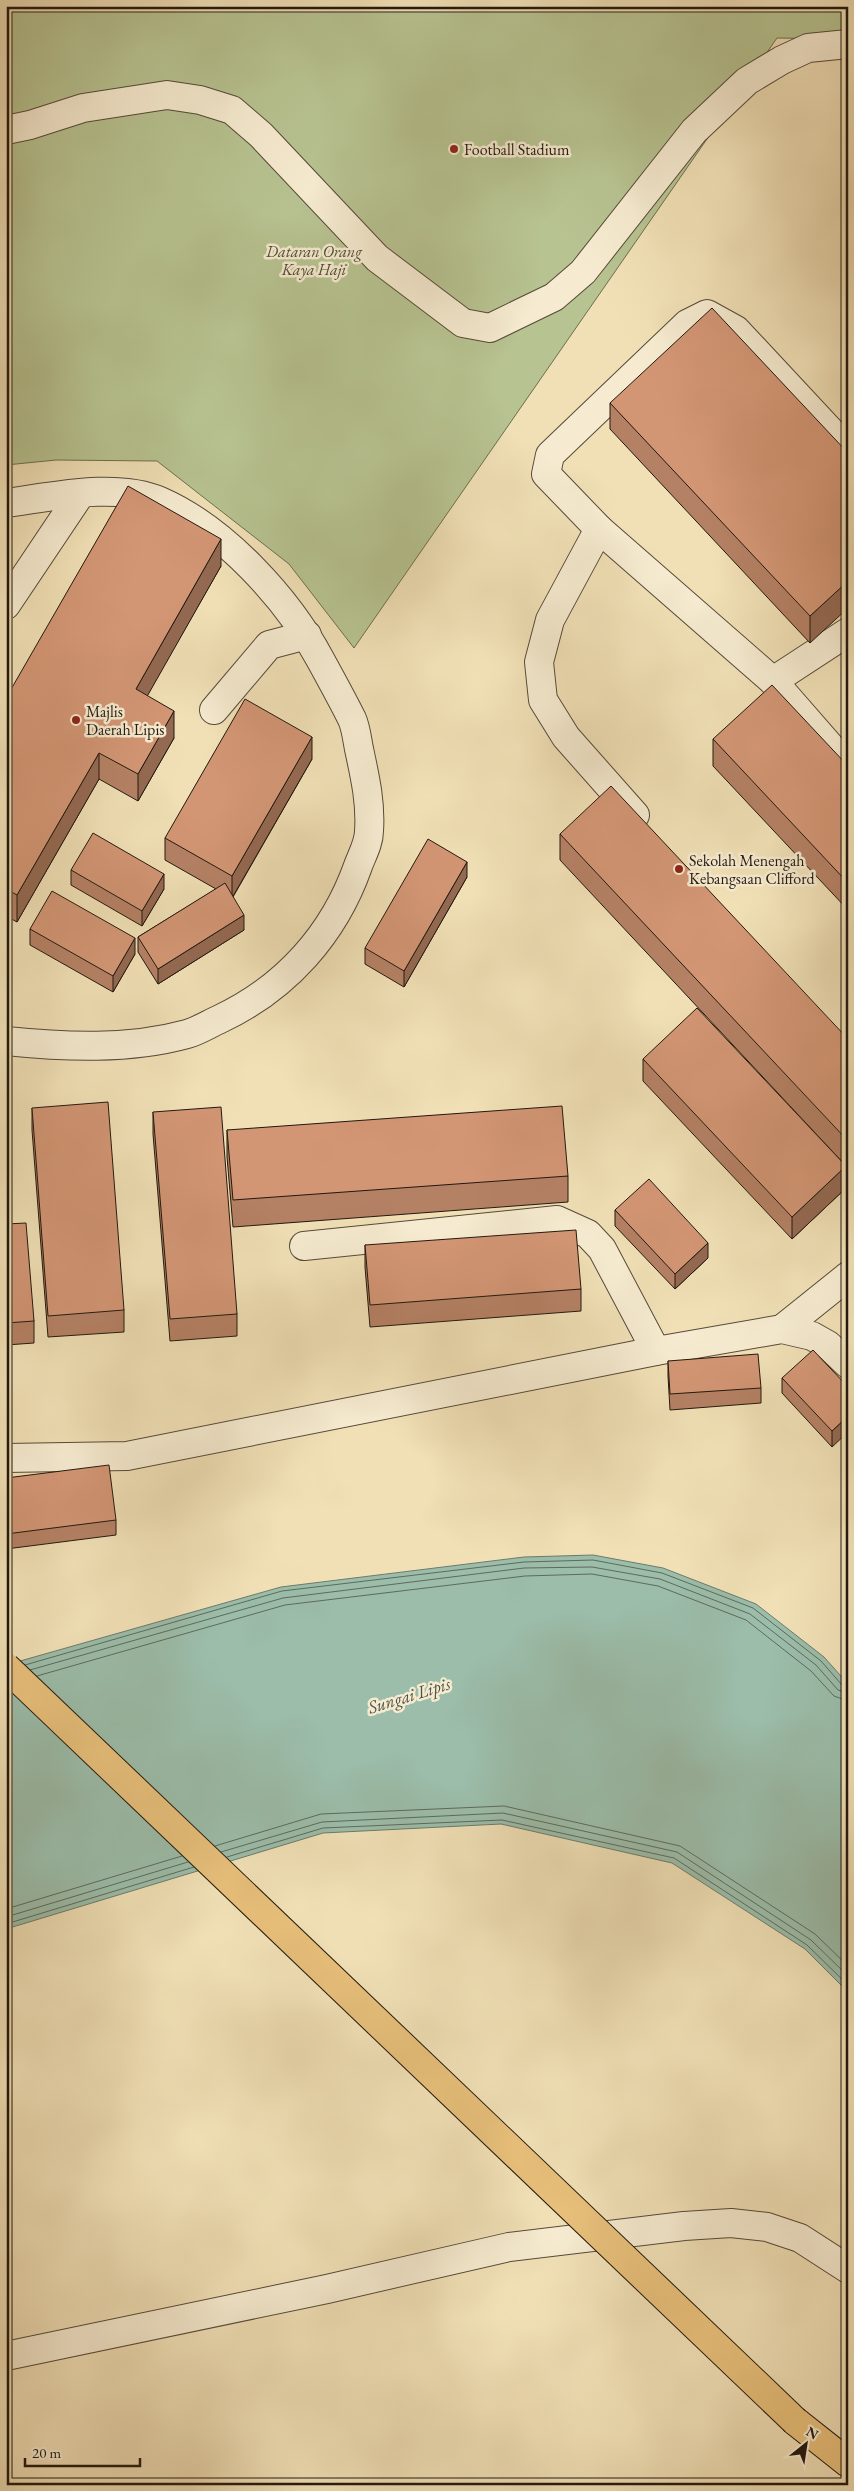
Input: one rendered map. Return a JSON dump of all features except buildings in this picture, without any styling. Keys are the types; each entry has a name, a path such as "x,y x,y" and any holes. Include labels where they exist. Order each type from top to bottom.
{"main road":[{"path":"6,1667 795,2420 848,2463"}],"lane":[{"path":"6,130 30,125 83,108 167,95 200,100 232,110 261,135 377,258 463,323 490,328 554,298 583,272 694,131 747,81 782,60 808,48 848,44"},
{"path":"848,450 736,330 707,314 687,324 550,455 546,474 598,529 773,681 848,766"},
{"path":"6,503 81,493 126,493 159,500 198,523 242,558 280,597 307,635 353,722 369,793 370,834 350,890 322,938 282,980 245,1008 188,1034 122,1046 34,1044 6,1040"},
{"path":"6,605 81,493"},
{"path":"598,529 550,620 539,662 543,700 566,737 651,833"},
{"path":"773,681 848,632"},
{"path":"214,710 269,645 307,635"},
{"path":"304,1246 557,1220 588,1234 602,1249 656,1351"},
{"path":"782,1330 848,1276"},
{"path":"6,1458 127,1456 656,1351 782,1330 812,1336 828,1345 848,1364"},
{"path":"6,2356 327,2290 509,2247 684,2226 731,2223 767,2227 800,2238 848,2269"}],"green space":[{"name":"Dataran Orang Kaya Haji","path":"6,6 848,6 848,39 777,38 354,648 289,564 157,461 56,460 6,465"}],"water":[{"name":"Sungai Lipis","path":"593,1555 663,1568 756,1604 824,1657 848,1684 848,1992 805,1949 672,1863 501,1824 323,1833 6,1929 6,1665 281,1587 524,1557"}],"place":[{"name":"Football Stadium","path":"454,149"},
{"name":"Majlis Daerah Lipis","path":"76,720"},
{"name":"Sekolah Menengah Kebangsaan Clifford","path":"679,869"}]}
